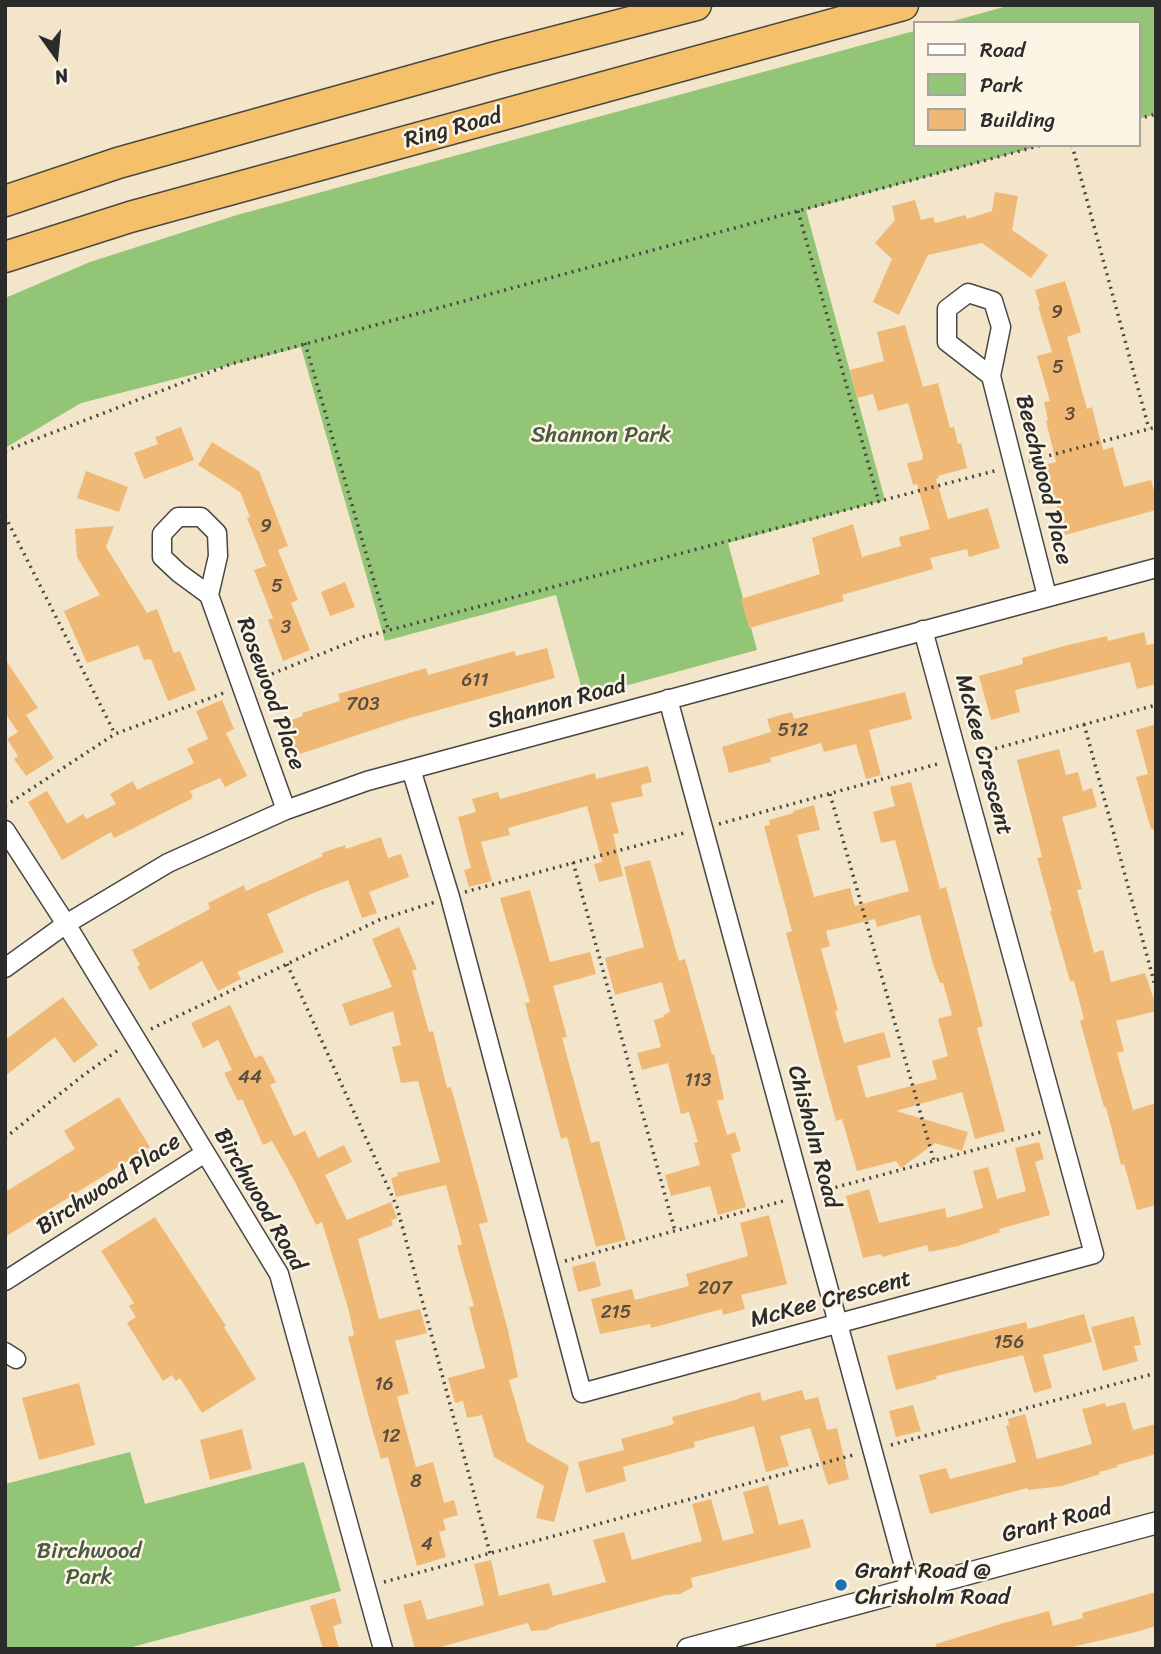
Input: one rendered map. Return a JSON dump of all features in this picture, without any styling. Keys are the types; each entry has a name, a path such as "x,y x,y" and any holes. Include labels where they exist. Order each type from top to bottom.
{"highway":[{"path":"5,201 131,159 496,57 696,5"},
{"name":"Ring Road","path":"5,257 130,217 903,5"}],"street":[{"name":"Beechwood Place","path":"991,376 1047,596"},
{"name":"Shannon Road","path":"5,968 66,923 168,863 286,810 367,781 1156,568"},
{"name":"Rosewood Place","path":"209,595 286,810"},
{"name":"McKee Crescent","path":"411,769 450,897 582,1393 1094,1254 923,630"},
{"name":"Chisholm Road","path":"668,699 910,1588"},
{"name":"Birchwood Road","path":"5,831 66,923 279,1274 383,1649"},
{"name":"Birchwood Place","path":"5,1281 205,1153"},
{"name":"Grant Road","path":"688,1649 1156,1523"}],"path":[{"path":"5,451 230,364 1035,147"},
{"path":"1073,147 1149,429"},
{"path":"798,211 879,502"},
{"path":"305,343 388,629"},
{"path":"5,806 115,734 363,637 1156,427"},
{"path":"5,516 115,734"},
{"path":"5,1138 135,1038 379,920 573,862 1156,705"},
{"path":"1084,724 1156,989"},
{"path":"830,794 934,1161"},
{"path":"573,862 674,1231"},
{"path":"287,964 397,1207 490,1553"},
{"path":"365,1587 1156,1374"}],"green space":[{"path":"1011,5 1156,5 1156,114 1140,118 1140,21 953,21"},
{"name":"Shannon Park","path":"912,32 912,147 1036,147 806,210 885,500 728,543 757,650 584,697 556,595 385,641 301,347 81,403 5,448 5,298 90,262 237,215"},
{"name":"Birchwood Park","path":"130,1452 145,1504 304,1462 341,1591 125,1649 5,1649 5,1484"}],"building":[{"path":"995,192 1018,196 1012,230 1048,255 1031,278 982,243 928,255 899,315 873,302 892,259 875,243 895,220 892,206 915,200 921,220 933,217 935,223 966,215 967,219 992,211"},
{"path":"1065,281 1081,332 1067,337 1087,409 1092,407 1103,450 1113,447 1124,487 1151,480 1156,510 1065,535 1052,489 1043,492 1037,467 1056,462 1044,402 1050,401 1037,356 1052,352 1035,290"},
{"path":"905,325 923,387 938,383 950,428 954,427 958,444 961,443 967,468 938,476 936,479 948,519 988,508 1000,548 969,557 967,549 930,558 933,569 842,595 844,601 749,628 741,599 820,574 812,538 853,524 862,557 901,546 899,537 930,529 917,484 913,485 907,463 922,460 923,456 908,403 878,411 873,394 857,398 850,370 884,361 877,332"},
{"path":"181,427 194,460 144,479 134,453 158,444 155,437"},
{"path":"212,442 259,471 288,546 278,550 298,600 291,603 310,650 283,661 268,620 273,618 254,570 266,566 240,492 198,465"},
{"path":"86,471 128,487 119,512 77,498"},
{"path":"114,526 106,547 147,613 157,609 174,653 180,651 196,690 168,701 151,659 144,660 138,645 87,663 64,611 100,595 77,557 75,529"},
{"path":"345,582 355,607 330,616 321,592"},
{"path":"1144,632 1147,645 1156,643 1156,684 1137,689 1130,662 1015,690 1020,712 991,720 979,676 1023,664 1022,658 1064,646 1107,636 1108,641"},
{"path":"547,648 555,678 406,719 297,755 286,722 303,716 302,713 340,701 338,694 426,668 428,675 514,651 516,656"},
{"path":"5,659 38,708 26,715 54,758 26,776 14,759 18,756 7,739 18,732 5,713"},
{"path":"905,692 912,719 869,730 881,775 866,779 856,744 824,752 821,743 770,758 771,762 729,773 722,747 771,732 767,719 792,712 794,719"},
{"path":"222,700 234,729 226,733 247,776 225,787 220,778 190,791 193,798 114,838 111,832 62,860 28,802 47,791 67,824 83,814 86,819 116,804 110,794 133,781 137,790 194,763 187,749 208,739 196,711"},
{"path":"1156,724 1156,829 1151,829 1136,777 1148,774 1136,730"},
{"path":"1059,749 1066,775 1078,772 1083,791 1092,788 1097,807 1062,817 1082,889 1077,890 1094,953 1103,950 1111,982 1145,973 1156,1006 1156,1011 1116,1021 1124,1051 1117,1053 1133,1110 1156,1103 1156,1205 1137,1210 1124,1164 1121,1165 1080,1021 1084,1019 1074,981 1070,981 1050,911 1037,858 1042,857 1017,760"},
{"path":"648,766 652,782 641,785 643,796 611,803 619,833 613,834 623,876 599,882 594,864 602,862 587,806 508,828 510,835 481,842 492,881 469,887 464,870 471,868 458,817 476,812 472,799 498,792 500,799 595,773 596,779"},
{"path":"911,782 940,889 946,887 983,1026 977,1028 1005,1131 975,1139 962,1092 896,1111 968,1132 962,1151 935,1143 901,1168 896,1161 857,1171 842,1119 836,1121 825,1081 786,933 792,931 764,826 770,825 769,820 814,805 820,830 797,835 814,897 850,888 855,906 909,891 895,840 881,843 873,812 895,806 890,787","holes":["920,915 940,983 943,983 952,1015 938,1019 948,1056 932,1061 937,1079 866,1098 857,1066 891,1057 884,1032 844,1043 821,949 830,946 826,931 875,919 877,927"]},
{"path":"381,837 388,858 401,854 409,877 369,892 377,913 362,918 348,880 267,914 284,952 237,972 241,979 218,991 202,961 150,990 137,967 140,965 132,950 210,909 208,903 244,885 246,891 323,856 322,853 345,845 346,849"},
{"path":"650,860 679,961 685,959 712,1055 714,1054 724,1099 717,1101 727,1135 735,1132 741,1151 731,1154 746,1207 718,1215 710,1186 671,1196 665,1175 700,1165 694,1143 698,1142 689,1112 681,1114 668,1063 642,1070 637,1053 661,1047 654,1020 670,1012 662,982 615,995 605,958 644,947 624,867"},
{"path":"530,890 550,962 590,952 596,974 553,986 567,1037 562,1038 591,1143 599,1141 626,1240 596,1247 567,1137 561,1139 525,1003 530,1002 500,898"},
{"path":"399,927 417,969 412,971 429,1032 433,1031 447,1088 451,1087 488,1222 479,1224 508,1330 518,1377 509,1380 527,1442 569,1466 554,1522 536,1518 544,1486 494,1457 482,1415 467,1418 463,1401 455,1403 448,1378 485,1368 469,1307 474,1306 457,1246 462,1244 446,1185 396,1197 391,1178 398,1176 397,1173 440,1162 418,1081 401,1083 392,1047 401,1045 393,1011 350,1026 342,1004 392,987 372,939"},
{"path":"63,997 98,1045 74,1063 55,1037 5,1076 5,1040"},
{"path":"230,1005 255,1058 262,1055 276,1082 270,1085 294,1136 305,1131 318,1158 344,1145 352,1162 325,1175 347,1220 391,1202 397,1218 391,1220 393,1225 358,1239 379,1319 420,1309 427,1333 395,1341 409,1393 397,1397 416,1467 433,1462 444,1503 454,1500 458,1515 443,1519 446,1530 439,1532 446,1557 417,1566 388,1457 381,1459 371,1425 348,1337 354,1335 349,1311 322,1222 316,1225 272,1141 263,1145 242,1099 238,1101 224,1073 232,1070 218,1040 203,1048 191,1023"},
{"path":"119,1097 150,1147 5,1237 5,1192 75,1149 64,1131"},
{"path":"1039,1142 1044,1159 1035,1162 1050,1215 999,1229 1000,1232 958,1246 929,1252 927,1245 882,1257 881,1254 863,1258 846,1196 869,1189 879,1223 945,1208 947,1218 983,1208 973,1171 988,1167 997,1199 1026,1191 1015,1148"},
{"path":"769,1215 787,1284 741,1295 745,1309 723,1315 722,1309 651,1328 650,1324 600,1334 591,1299 632,1289 635,1300 689,1286 686,1274 748,1256 740,1223"},
{"path":"155,1217 226,1326 224,1327 256,1379 202,1413 180,1378 176,1381 172,1375 163,1381 127,1323 136,1317 129,1306 134,1303 101,1251"},
{"path":"595,1261 601,1286 578,1292 572,1267"},
{"path":"1084,1314 1092,1342 1043,1355 1052,1388 1034,1393 1023,1355 936,1376 937,1379 896,1390 887,1356 1026,1322 1028,1329"},
{"path":"1134,1316 1141,1345 1134,1346 1138,1361 1103,1371 1091,1327"},
{"path":"79,1383 95,1445 39,1460 22,1398"},
{"path":"802,1390 805,1400 818,1397 827,1430 837,1428 849,1479 828,1485 810,1428 780,1436 789,1466 766,1472 754,1426 694,1442 695,1447 623,1467 626,1481 586,1493 578,1462 624,1450 621,1439 674,1424 672,1417 760,1392 762,1401"},
{"path":"1125,1402 1133,1430 1156,1424 1156,1454 1117,1465 1118,1467 1099,1472 1100,1474 1062,1486 1027,1488 930,1514 919,1475 946,1468 950,1479 1016,1462 1006,1426 1009,1425 1008,1419 1025,1414 1037,1459 1092,1444 1082,1409 1105,1403 1106,1407"},
{"path":"913,1405 921,1431 896,1437 889,1411"},
{"path":"242,1429 252,1469 210,1480 200,1440"},
{"path":"768,1485 779,1525 803,1519 811,1546 809,1548 691,1578 693,1587 680,1594 666,1595 546,1630 531,1631 528,1623 433,1649 415,1649 403,1605 421,1600 427,1620 484,1605 474,1564 491,1560 499,1596 549,1583 553,1596 606,1582 593,1540 624,1532 632,1560 702,1541 692,1504 711,1499 723,1541 754,1533 743,1492"},
{"path":"1156,1592 1156,1626 1136,1632 1064,1649 937,1649 936,1644 1049,1611 1053,1626 1083,1618 1082,1613"},
{"path":"335,1598 342,1623 333,1626 339,1649 323,1649 310,1606"}],"place":[{"name":"Grant Road @ Chrisholm Road","path":"841,1585"}]}
